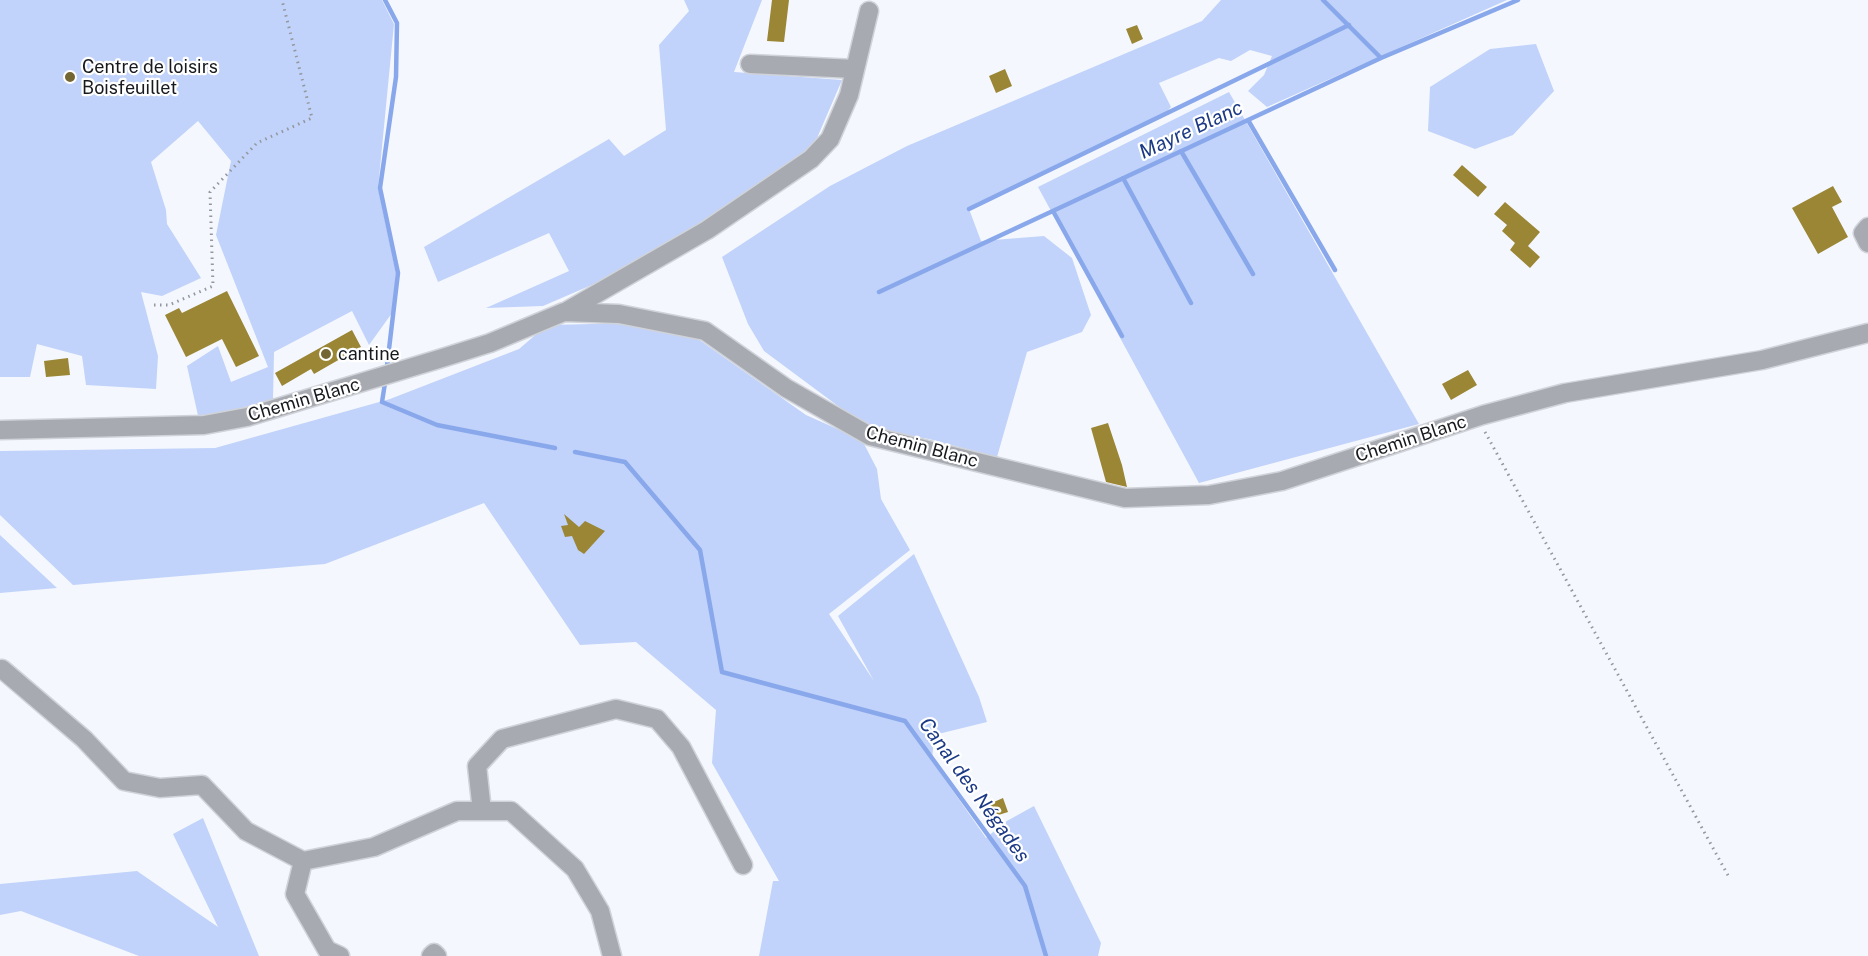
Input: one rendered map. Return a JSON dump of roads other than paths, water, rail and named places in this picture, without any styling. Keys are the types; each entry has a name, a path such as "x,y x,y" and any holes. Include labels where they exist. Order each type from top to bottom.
{"street":[{"path":"564,312 706,230 811,159 830,139 849,95 869,11"},
{"path":"750,64 855,69"},
{"path":"1868,226 1863,233 1868,243"},
{"name":"Chemin Blanc","path":"0,430 204,425 247,417 490,343 564,312 619,314 705,332 786,388 870,436 1125,498 1209,495 1282,481 1483,415 1565,393 1762,360 1868,333"},
{"path":"2,669 84,739 124,781 160,788 202,785 246,831 303,861 374,847 458,812 511,811 575,869 600,911 612,956"},
{"path":"482,811 477,766 502,740 616,709 657,719 681,747 743,865"},
{"path":"303,861 295,894 327,950 340,956"},
{"path":"431,956 435,953 438,956"}],"waterway":[{"path":"385,0 397,23 396,77 380,188 398,273 387,366"},
{"path":"1323,0 1381,58"},
{"name":"Mayre Blanc","path":"879,292 1381,58 1518,0"},
{"path":"969,209 1349,25"},
{"path":"1248,120 1335,270"},
{"path":"1181,151 1253,274"},
{"path":"1123,178 1191,303"},
{"path":"1053,211 1122,336"},
{"name":"Canal des Négades","path":"385,383 382,402 437,425 555,448"},
{"name":"Canal des Négades","path":"575,452 625,462 700,550 722,672 905,721 1025,886 1046,956"}],"place":[{"name":"Centre de loisirs Boisfeuillet","path":"70,77"},
{"name":"cantine","path":"326,354"}]}
